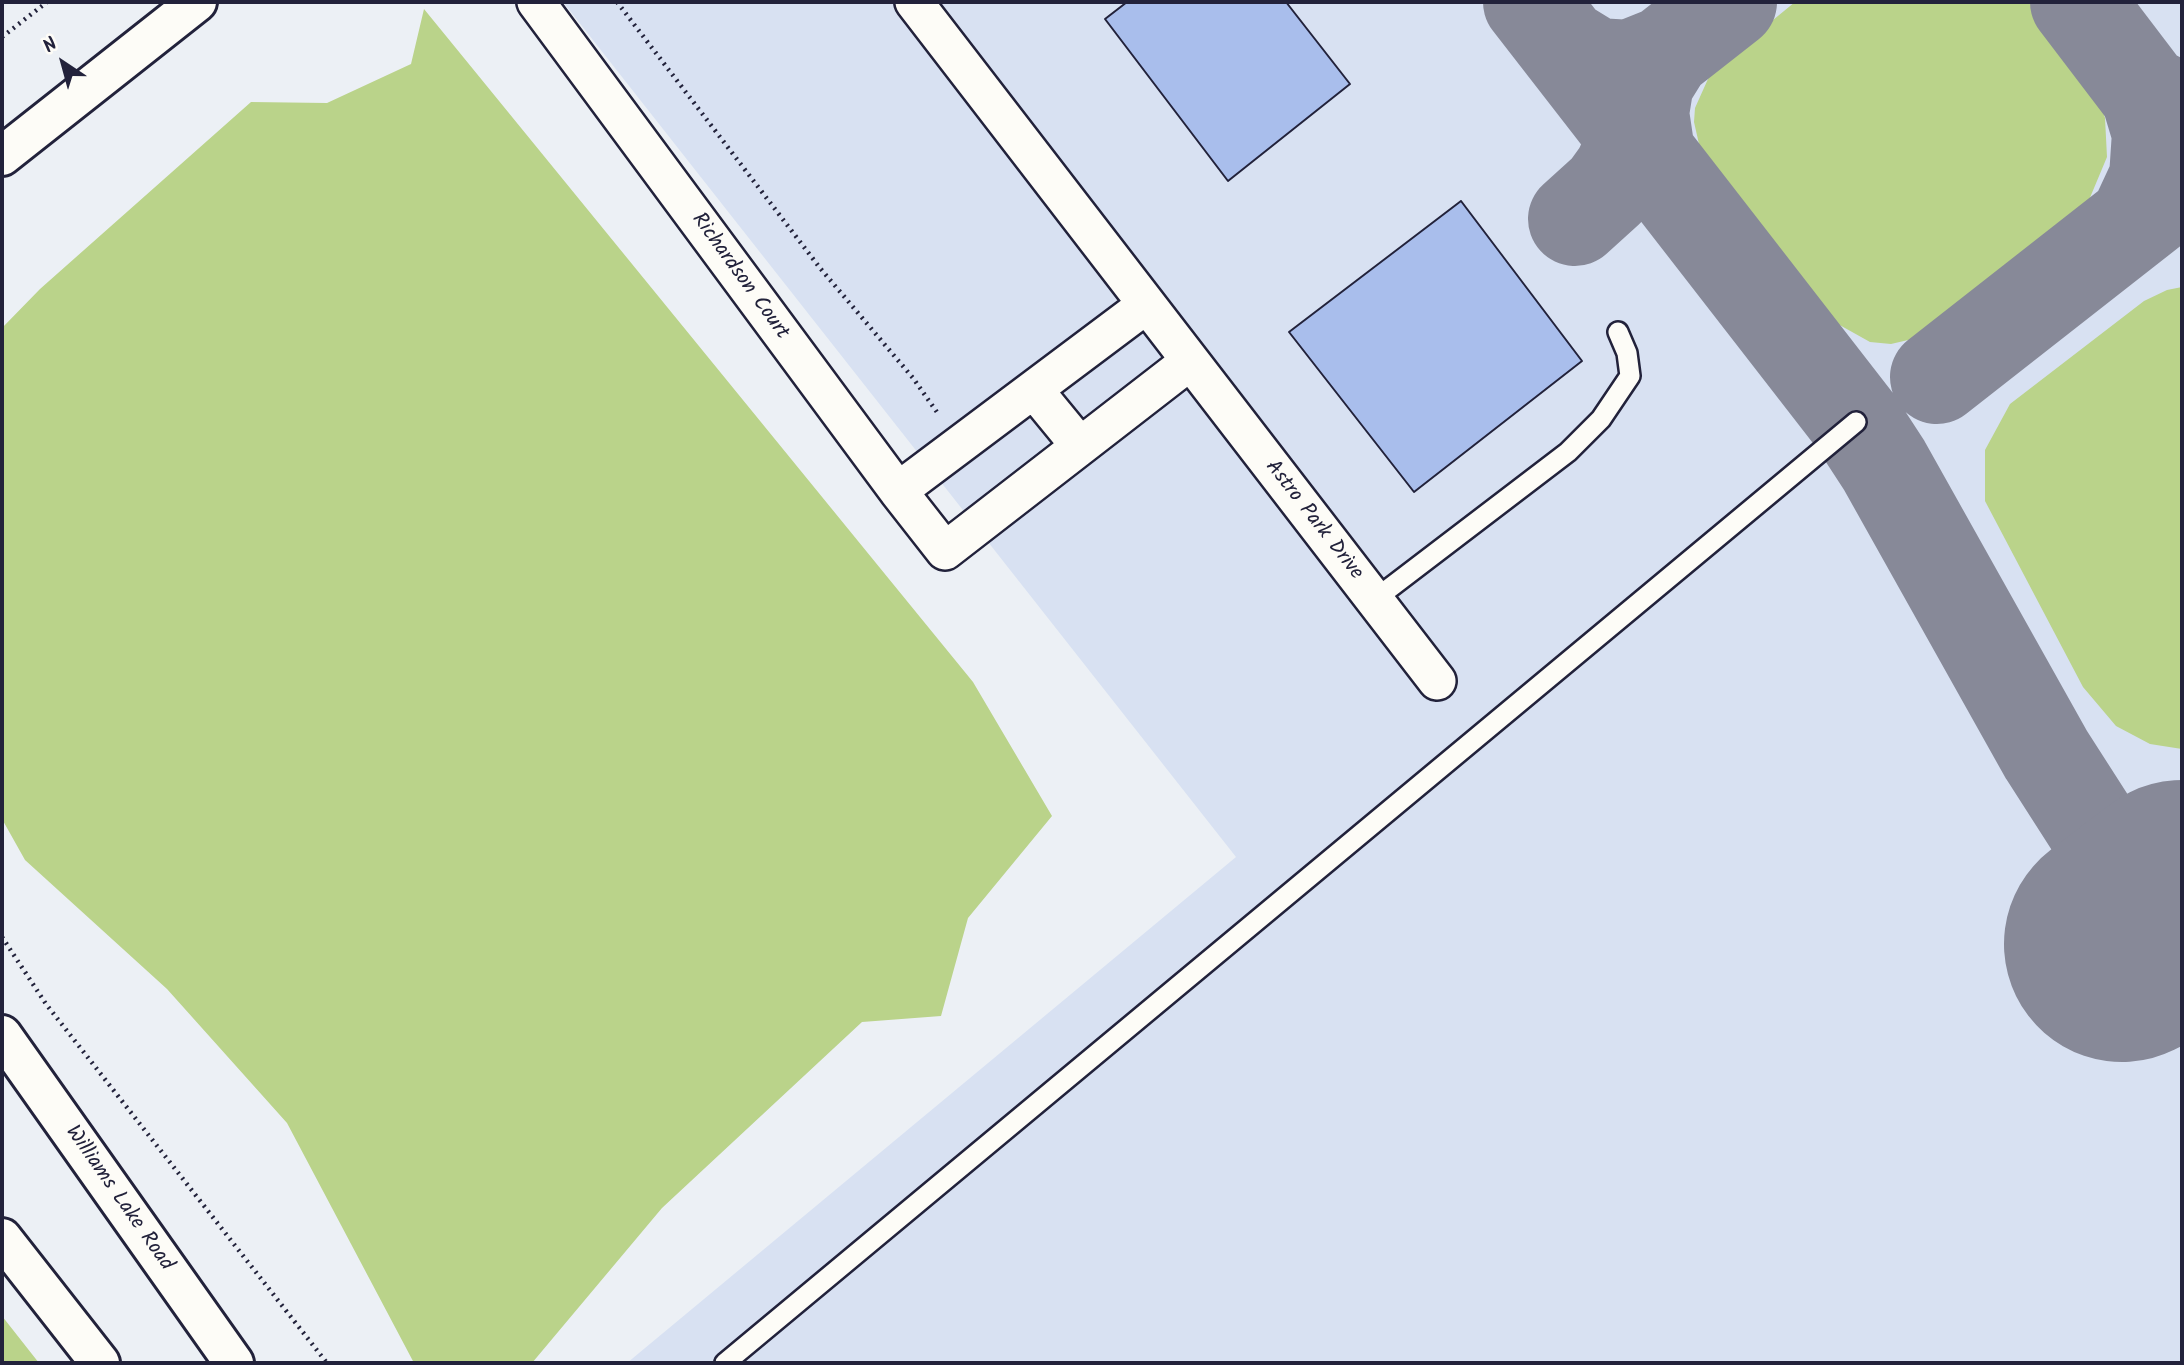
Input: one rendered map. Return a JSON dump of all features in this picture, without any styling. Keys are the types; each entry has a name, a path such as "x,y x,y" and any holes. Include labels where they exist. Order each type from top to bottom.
{"main road":[{"path":"2,156 197,2"},
{"name":"Williams Lake Road","path":"2,1035 234,1363"},
{"path":"2,1238 100,1363"}],"street":[{"name":"Richardson Court","path":"536,2 945,551 1080,446"},
{"name":"Astro Park Drive","path":"914,2 1437,681"},
{"path":"898,491 1146,305"},
{"path":"1034,390 1080,446 1189,362"}],"lane":[{"path":"1374,600 1568,452 1601,419 1630,376 1627,353 1618,332"},
{"path":"725,1363 1856,422"}],"path":[{"path":"2,37 47,2"},
{"path":"617,2 820,268 913,378 960,444"},
{"path":"2,937 46,1004 327,1363"}],"shaded area":[{"path":"563,2 2182,2 2182,1363 627,1363 1236,857"}],"green space":[{"path":"1795,2 2029,2 2092,80 2097,92 2105,118 2107,157 2089,200 2072,220 1921,337 1891,344 1870,342 1836,323 1701,153 1694,122 1695,108 1712,70"},
{"path":"424,9 973,682 1052,816 968,918 941,1016 862,1022 662,1208 532,1363 414,1363 287,1123 167,989 25,860 2,819 2,328 40,289 251,102 327,103 411,64"},
{"path":"2182,287 2182,749 2150,744 2116,726 2083,687 1985,501 1985,450 2010,404 2144,301 2167,290"},
{"path":"2,1316 39,1363 2,1363"}],"building":[{"path":"1127,2 1286,2 1350,84 1228,181 1105,19"},
{"path":"1461,201 1582,361 1414,492 1289,332"}],"taxiway":[{"path":"1530,2 1856,422 1884,465 2046,754 2153,921 2182,959"},
{"path":"1665,53 1730,2"},
{"path":"2077,2 2182,140"},
{"path":"1565,46 1596,65 1630,67 1665,53 1647,82 1642,113 1648,153"},
{"path":"2136,221 2156,178 2159,133 2147,93 2182,111"},
{"path":"1575,219 1607,190 1620,172 1636,138 1642,113"},
{"path":"1937,377 2182,185"}],"runway":[{"path":"2122,944 2182,898"}]}
